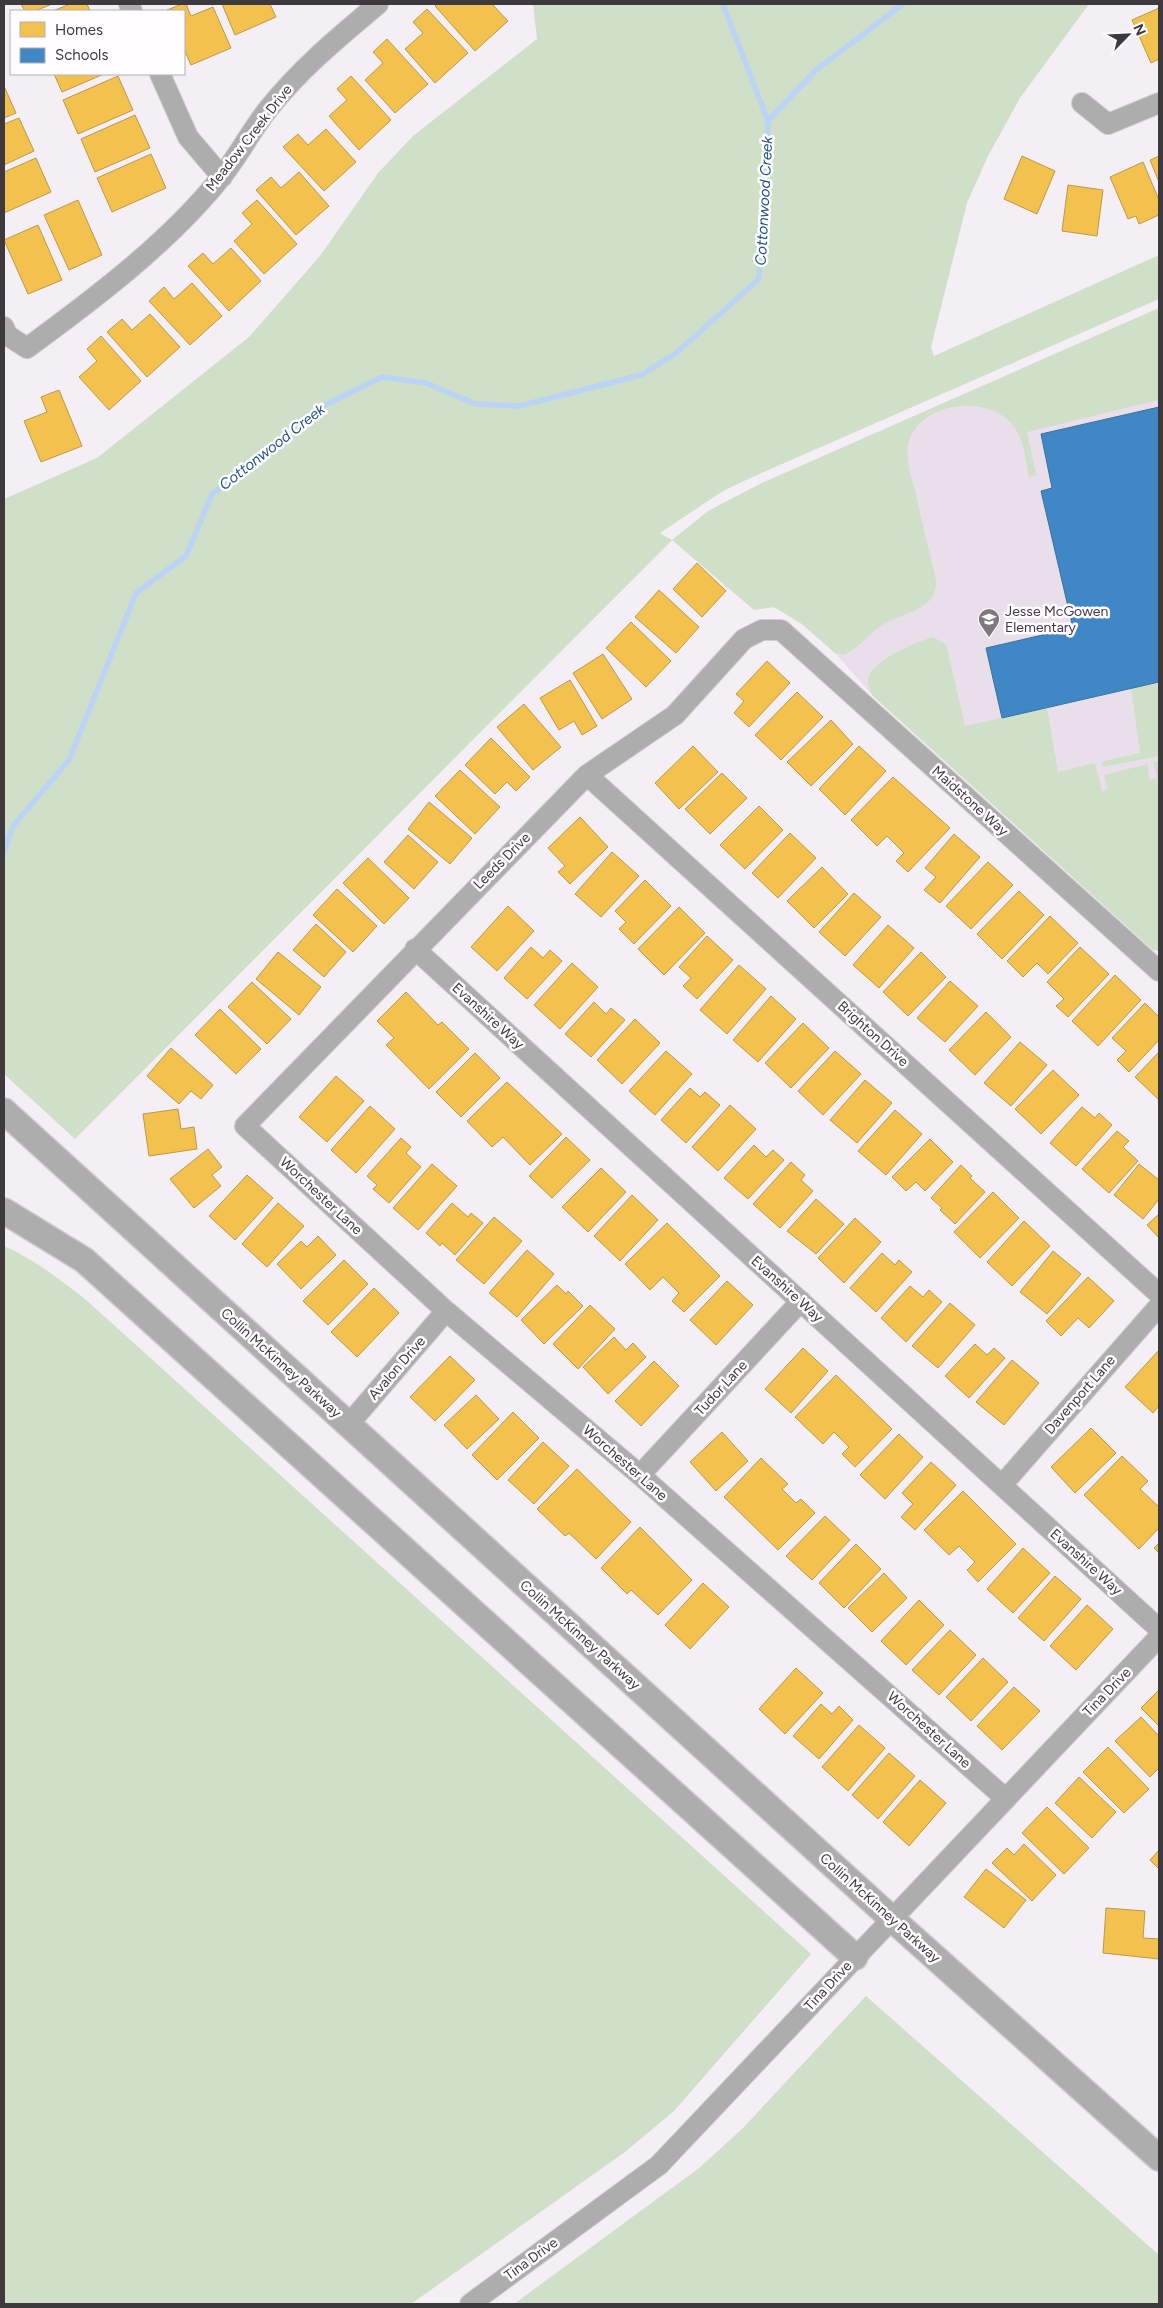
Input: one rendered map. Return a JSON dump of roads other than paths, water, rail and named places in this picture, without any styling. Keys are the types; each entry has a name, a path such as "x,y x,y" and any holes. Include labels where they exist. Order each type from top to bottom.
{"street":[{"name":"Meadow Creek Drive","path":"4,328 7,335 27,348 74,313 169,234 222,176 269,108 317,54 378,4"},
{"path":"160,75 188,137 222,176"},
{"path":"1082,104 1108,124 1159,103"},
{"name":"Leeds Drive","path":"245,1126 415,949 587,775 675,715 744,638 762,630 781,630"},
{"name":"Maidstone Way","path":"781,630 1159,971"},
{"name":"Brighton Drive","path":"587,775 1159,1294"},
{"name":"Evanshire Way","path":"415,949 1159,1629"},
{"name":"Collin McKinney Parkway","path":"4,1111 892,1918 1159,2158"},
{"name":"Worchester Lane","path":"245,1126 446,1311 640,1475 1006,1799"},
{"path":"4,1211 84,1260 855,1957"},
{"name":"Tudor Lane","path":"640,1475 801,1301"},
{"name":"Davenport Lane","path":"1002,1485 1159,1306"},
{"name":"Avalon Drive","path":"349,1424 446,1311"},
{"name":"Tina Drive","path":"470,2304 659,2165 1159,1638"}],"waterway":[{"name":"Cottonwood Creek","path":"4,852 13,826 69,760 136,593 186,556 212,494 319,408 382,377 426,383 476,404 519,406 641,375 675,354 759,279 768,121 723,4"},
{"path":"768,121 816,70 903,4"}],"place":[{"name":"Jesse McGowen Elementary","path":"989,638"}]}
